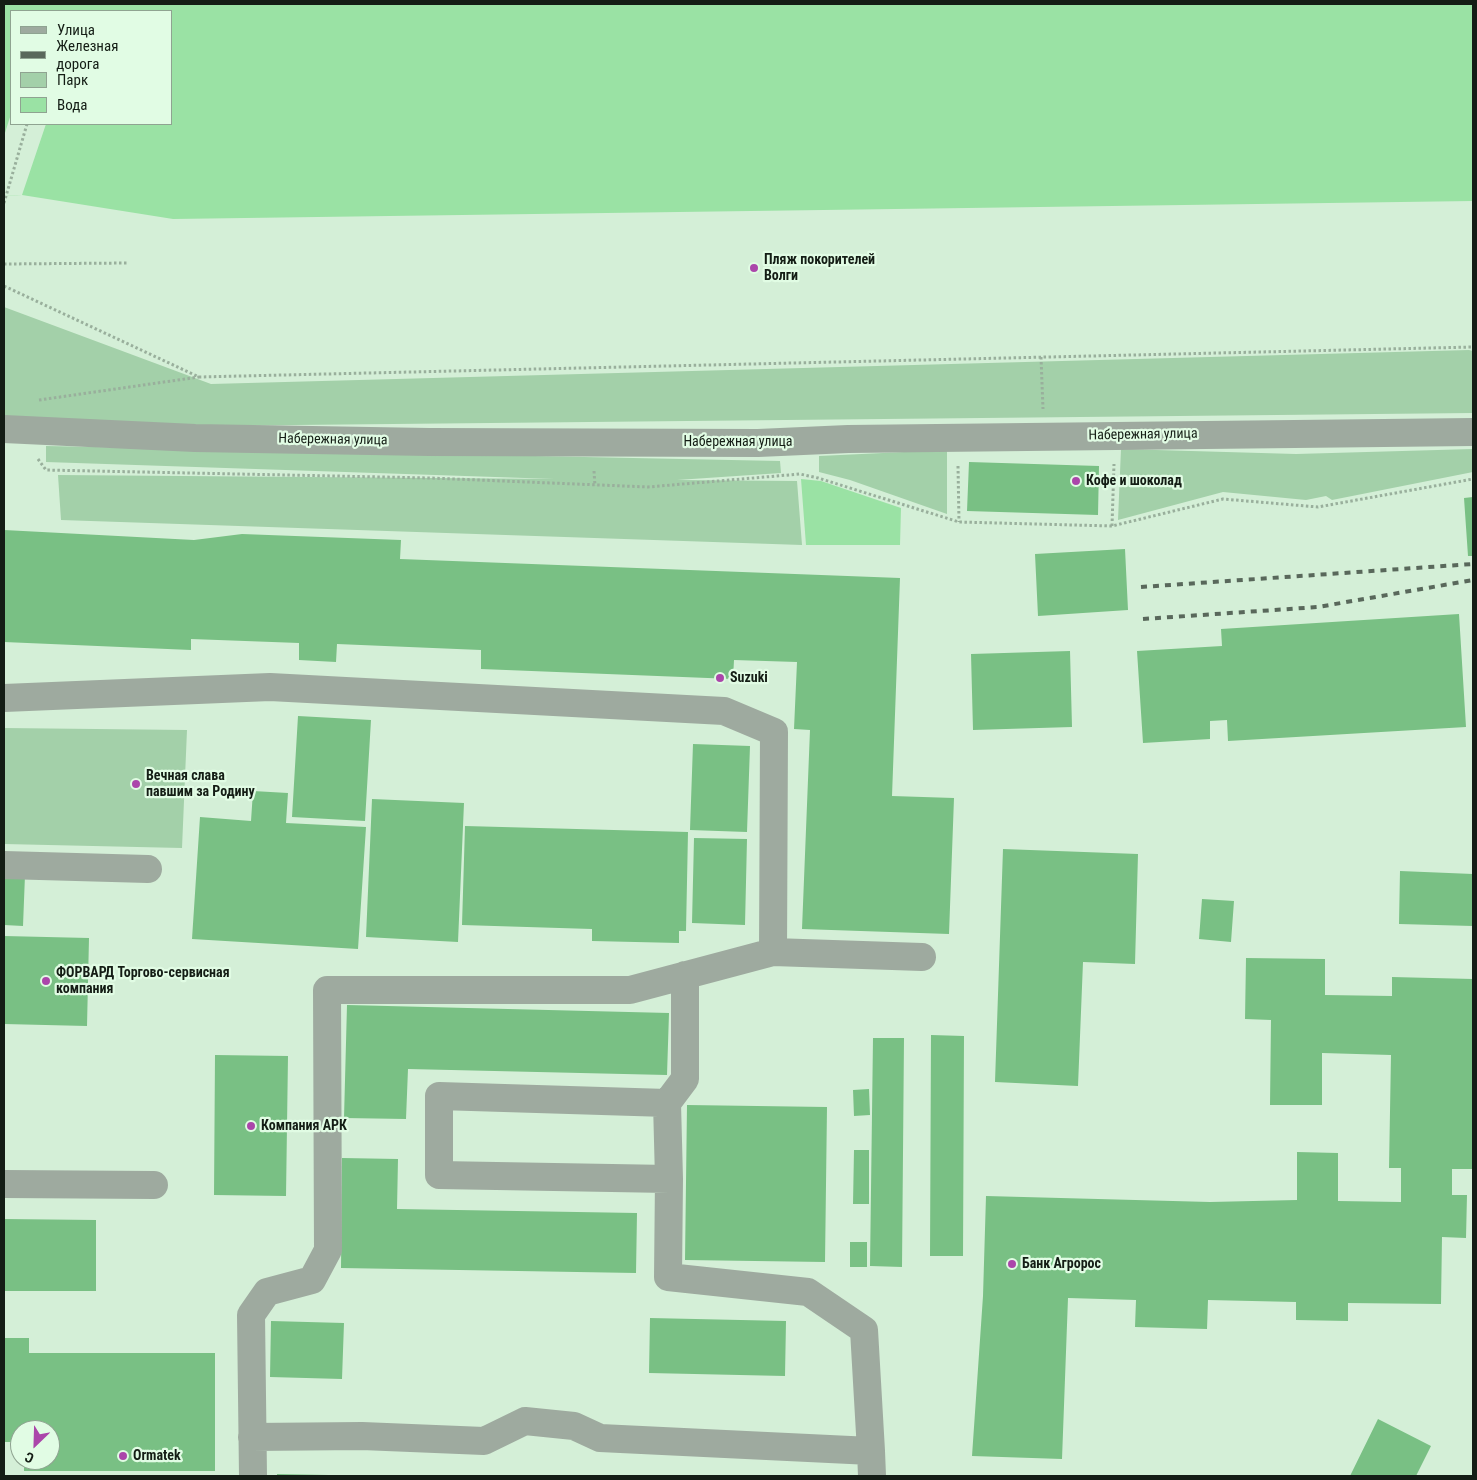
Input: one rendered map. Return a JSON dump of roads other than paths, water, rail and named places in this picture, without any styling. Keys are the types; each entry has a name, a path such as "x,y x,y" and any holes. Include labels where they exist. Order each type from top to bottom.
{"street":[{"name":"Набережная улица","path":"4,429 195,438 429,442 758,443 848,439 1473,432"},
{"path":"4,698 270,687 724,711 774,732 773,952"},
{"path":"4,865 148,869"},
{"path":"253,1476 251,1315 267,1292 312,1280 328,1250 327,990 630,990 773,952 922,957"},
{"path":"252,1437 362,1436 484,1441 525,1421 574,1426 600,1438 871,1463 864,1330 808,1292 668,1277 669,1179 667,1103 685,1078 685,975"},
{"path":"667,1103 439,1096 439,1175 669,1179"},
{"path":"4,1184 154,1185"}],"water":[{"path":"4,4 1473,4 1473,201 173,219 22,195 4,196"},
{"path":"801,479 821,481 901,508 900,545 806,545"}],"railway":[{"path":"1141,587 1473,564"},
{"path":"1143,619 1318,607 1473,580"}],"place":[{"name":"Пляж покорителей Волги","path":"754,268"},
{"name":"Кофе и шоколад","path":"1076,481"},
{"name":"Suzuki","path":"720,678"},
{"name":"Вечная слава павшим за Родину","path":"136,784"},
{"name":"ФОРВАРД Торгово-сервисная компания","path":"46,981"},
{"name":"Компания АРК","path":"251,1126"},
{"name":"Банк Агророс","path":"1012,1264"},
{"name":"Ormatek","path":"123,1456"}]}
